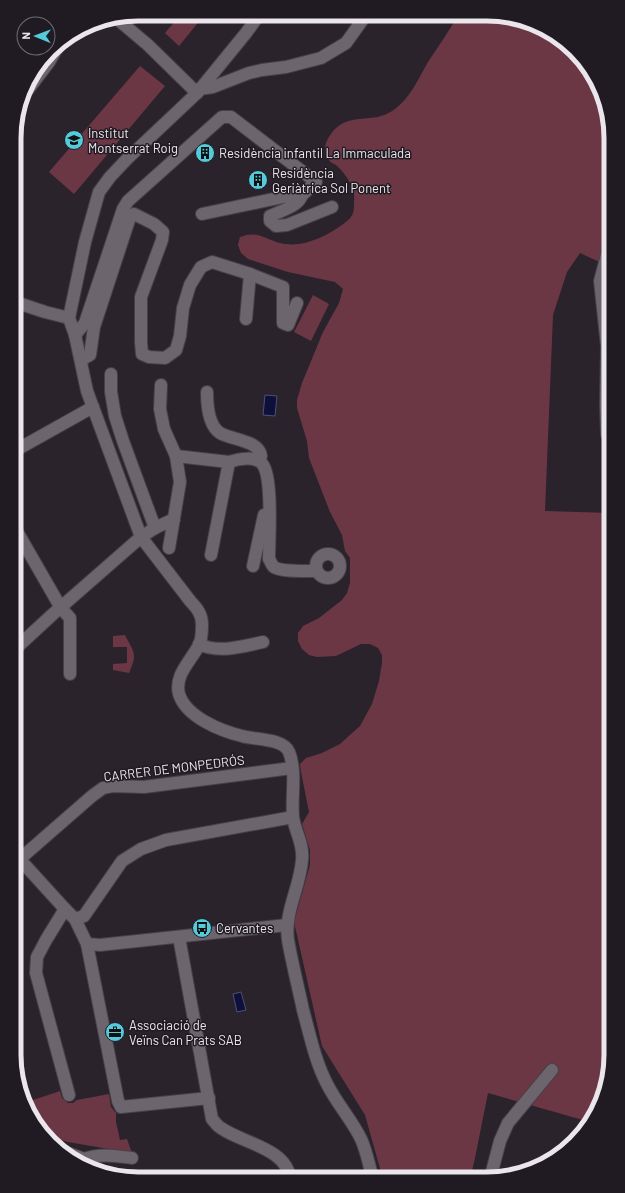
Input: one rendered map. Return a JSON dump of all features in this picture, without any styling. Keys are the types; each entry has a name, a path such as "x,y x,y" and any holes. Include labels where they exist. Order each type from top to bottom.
{"street":[{"path":"254,21 223,63 198,91 127,159 110,177 99,192 86,235 69,318 75,334 85,384 141,537 191,602 199,610 202,620 200,644 181,674 178,683 182,701 198,718 208,723 240,736 278,743 286,748 289,753 292,768 294,817 302,848 302,860 298,885 288,914 287,925 291,956 313,1049 327,1085 361,1139 371,1172"},
{"path":"198,91 213,87 241,75 262,70 286,67 321,58 346,43 362,21"},
{"path":"121,22 198,91"},
{"path":"223,63 225,73 229,75 241,75"},
{"path":"75,334 85,323 123,209 128,201 222,117 230,117 316,182 295,204 270,216 270,222 276,226 287,225 332,207"},
{"path":"202,214 297,194 302,195"},
{"path":"80,360 90,355 94,327 130,217 134,214 154,224 163,232 162,240 141,297 142,354 149,357 165,358 176,350 180,336 183,308 190,285 201,267 212,262 250,274 283,287 283,323 288,325 297,303"},
{"path":"604,266 600,281 604,318"},
{"path":"246,319 250,274"},
{"path":"21,304 69,318"},
{"path":"111,374 111,392 115,416 155,528"},
{"path":"161,385 160,408 164,429 176,456 180,482 169,548"},
{"path":"207,392 207,406 210,420 219,432 256,446 261,451 261,456 256,460"},
{"path":"21,447 93,407"},
{"path":"176,456 229,462 237,459 256,460 263,464 267,474 269,559 276,569 298,572 316,571 326,578 334,577 337,574 340,563 329,550 317,560 316,571"},
{"path":"211,555 229,462"},
{"path":"252,566 264,515 269,513"},
{"path":"21,644 141,537 174,519"},
{"path":"21,538 61,608 70,618 70,674"},
{"path":"200,644 205,647 232,649 263,642"},
{"name":"CARRER DE MONPEDRÓS","path":"21,855 103,788 122,786 144,787 292,768"},
{"path":"75,919 84,916 122,861 141,849 166,840 294,817"},
{"path":"21,864 75,919 87,944 118,1101 121,1107 209,1098"},
{"path":"64,909 37,957 36,973 69,1095"},
{"path":"87,944 100,945 287,925"},
{"path":"179,937 212,1119 220,1128 272,1153 282,1161 289,1172"},
{"path":"492,1172 500,1141 508,1123 552,1070"},
{"path":"88,1161 94,1155 132,1158"}],"shaded area":[{"path":"175,21 199,21 179,46 165,33"},
{"path":"455,21 503,22 525,27 552,41 575,61 592,86 598,100 603,122 604,264 580,253 567,272 553,315 545,511 604,513 604,1063 598,1093 584,1120 488,1093 472,1172 381,1172 365,1115 322,1046 294,922 310,865 310,850 302,824 309,812 300,764 306,758 322,753 340,744 360,726 372,704 379,681 382,663 382,655 378,648 370,644 361,644 336,656 317,657 309,655 302,649 298,641 298,633 303,626 319,618 342,600 347,593 350,583 350,558 345,551 342,535 330,512 309,458 307,441 297,408 297,400 302,383 323,332 339,303 343,289 335,282 288,272 248,259 241,253 238,245 240,237 252,234 280,243 289,244 298,244 316,240 333,231 349,219 354,210 354,192 344,173 328,158 325,152 326,143 333,132 340,125 358,119 376,117 395,109 406,99"},
{"path":"140,66 165,86 74,194 49,172"},
{"path":"313,295 329,304 311,341 294,332"},
{"path":"265,395 277,396 275,416 263,415"},
{"path":"125,635 134,653 129,673 113,670 113,664 127,663 127,647 113,647 113,636"},
{"path":"241,992 246,1010 237,1012 233,994"},
{"path":"60,1091 62,1098 68,1103 109,1094 111,1107 116,1113 116,1122 120,1140 127,1139 132,1153 68,1142 57,1139 41,1120 33,1107 33,1100"}],"place":[{"name":"Institut Montserrat Roig","path":"74,140"},
{"name":"Residència infantil La Immaculada","path":"205,153"},
{"name":"Residència Geriàtrica Sol Ponent","path":"258,180"},
{"name":"Cervantes","path":"202,928"},
{"name":"Associació de Veïns Can Prats SAB","path":"115,1032"}]}
